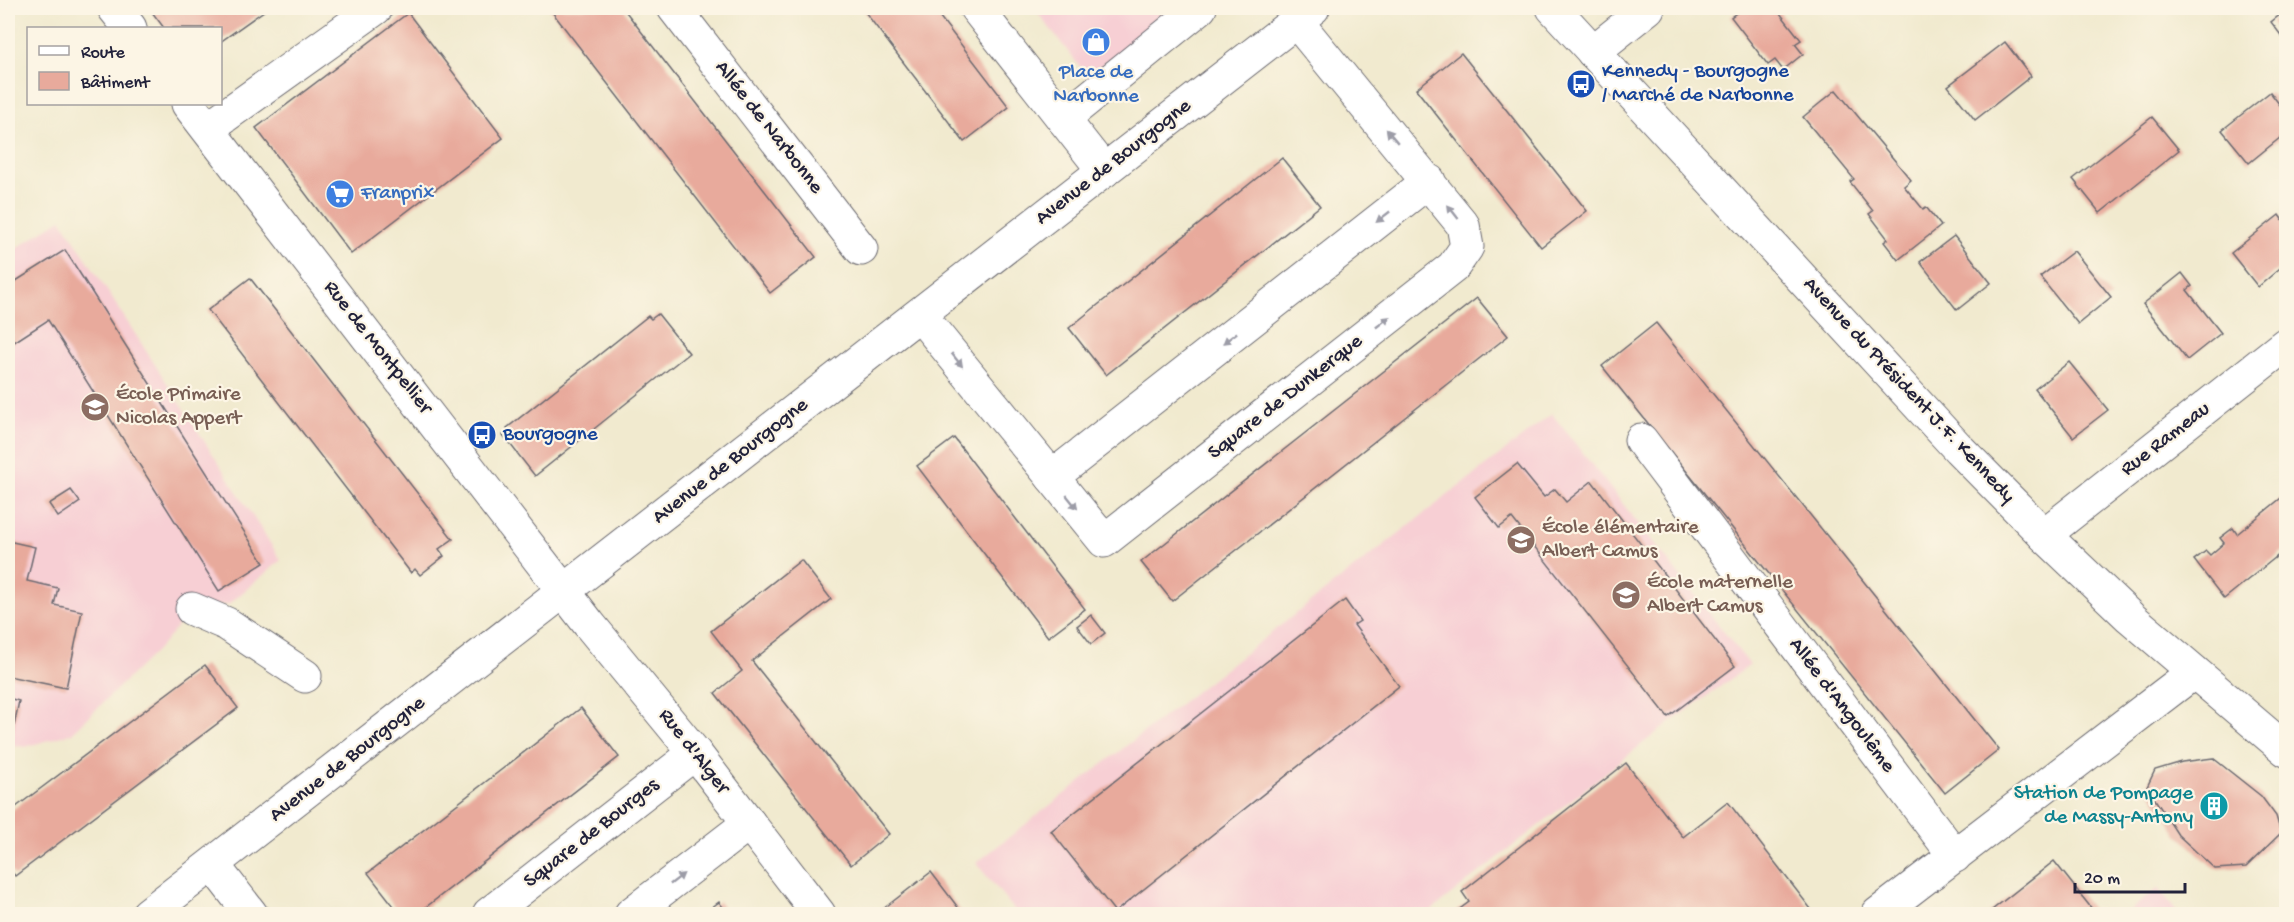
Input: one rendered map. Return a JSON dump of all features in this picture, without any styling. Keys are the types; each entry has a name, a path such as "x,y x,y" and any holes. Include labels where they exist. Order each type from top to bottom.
{"street":[{"path":"114,8 129,27"},
{"path":"222,101 376,8"},
{"name":"Allée de Narbonne","path":"674,8 861,249"},
{"path":"976,8 1104,171"},
{"path":"1063,118 1200,8"},
{"name":"Avenue du Président J.F. Kennedy","path":"1553,8 1959,449 2044,536 2130,617 2286,750"},
{"path":"1593,52 1648,8"},
{"name":"Avenue de Bourgogne","path":"148,915 1305,14"},
{"name":"Square de Dunkerque","path":"920,315 1104,541 1453,267 1467,247 1463,225 1305,14"},
{"path":"198,116 216,105"},
{"name":"Rue de Montpellier","path":"198,116 564,592"},
{"path":"1052,477 1430,181"},
{"name":"Rue Rameau","path":"2044,536 2286,344"},
{"name":"Allée d'Angoulême","path":"1641,440 1955,856"},
{"name":"Rue d'Alger","path":"564,592 695,753 819,915"},
{"path":"192,609 227,624 305,676"},
{"path":"1878,915 2194,672"},
{"name":"Square de Bourges","path":"489,915 695,753"},
{"path":"631,915 749,823"},
{"path":"213,865 251,915"}],"shaded area":[{"name":"Place de Narbonne","path":"1034,8 1177,8 1088,77"},
{"name":"École Primaire Nicolas Appert","path":"61,219 281,560 229,604 192,609 160,647 72,733 25,747 8,744 8,254"},
{"name":"École élémentaire Albert Camus","path":"1552,414 1750,665 1656,733 1427,914 1018,914 976,863"},
{"path":"2158,888 2178,914 2126,914"}],"building":[{"path":"149,8 268,8 222,41 222,27 163,27"},
{"path":"549,8 623,8 816,257 770,293"},
{"path":"862,8 933,8 1009,107 964,142"},
{"path":"1743,8 1776,8 1801,40 1795,44 1803,54 1783,70 1775,60 1768,65 1731,17"},
{"path":"2286,10 2286,42 2271,22"},
{"path":"408,13 503,138 351,254 256,128"},
{"path":"2005,42 2031,76 1975,120 1948,86"},
{"path":"1461,53 1587,211 1541,247 1416,89"},
{"path":"1836,90 1911,180 1904,186 1923,209 1926,207 1941,226 1898,260 1884,242 1888,239 1869,214 1873,211 1850,182 1854,179 1803,117"},
{"path":"2270,92 2286,113 2286,133 2249,163 2222,130"},
{"path":"2152,117 2179,150 2100,213 2073,179"},
{"path":"1282,158 1320,206 1106,375 1069,328"},
{"path":"2279,215 2286,225 2286,263 2258,287 2231,253"},
{"path":"1954,236 1991,283 1957,310 1920,262"},
{"path":"65,250 264,563 219,591 48,320 8,346 8,286"},
{"path":"2074,251 2111,297 2078,324 2040,277"},
{"path":"2182,273 2192,286 2187,290 2221,333 2187,360 2143,304"},
{"path":"250,278 453,539 439,549 444,556 420,575 415,569 411,573 208,310"},
{"path":"1477,298 1508,336 1172,601 1141,562"},
{"path":"658,314 689,353 535,476 503,435 509,431 507,428 648,316 651,319"},
{"path":"1656,323 1999,750 1945,793 1602,366"},
{"path":"2069,362 2108,410 2073,437 2035,389"},
{"path":"954,438 1085,609 1048,637 917,466"},
{"name":"École maternelle Albert Camus","path":"1517,464 1544,497 1555,489 1566,502 1592,481 1735,666 1668,717 1512,518 1499,528 1475,497"},
{"path":"71,490 80,502 58,517 49,504"},
{"path":"2286,494 2286,549 2224,599 2194,560 2206,551 2210,555 2224,543 2220,538 2233,528 2237,534"},
{"path":"8,541 35,547 27,581 58,588 54,605 82,611 66,688 8,676"},
{"path":"801,560 831,599 752,661 889,834 851,865 715,693 742,671 711,631"},
{"path":"1345,600 1360,621 1354,625 1399,686 1115,912 1051,831"},
{"path":"1091,615 1105,633 1091,644 1077,626"},
{"path":"205,665 238,708 15,876 8,867 8,813"},
{"path":"8,698 19,701 13,731 8,730"},
{"path":"581,708 619,757 417,914 400,914 368,873"},
{"name":"Station de Pompage de Massy-Antony","path":"2213,758 2261,796 2276,816 2281,833 2246,867 2215,869 2178,835 2147,787 2155,770 2182,762"},
{"path":"1626,763 1683,837 1728,802 1811,909 1803,914 1453,914 1469,902 1462,892"},
{"path":"2054,861 2092,909 2086,914 1987,914"},
{"path":"931,872 963,914 888,914 883,909"},
{"path":"719,902 728,914 703,914"}],"place":[{"name":"Place de Narbonne","path":"1096,42"},
{"name":"Kennedy - Bourgogne / Marché de Narbonne","path":"1581,84"},
{"name":"Franprix","path":"340,194"},
{"name":"École Primaire Nicolas Appert","path":"95,407"},
{"name":"Bourgogne","path":"482,435"},
{"name":"École élémentaire Albert Camus","path":"1521,540"},
{"name":"École maternelle Albert Camus","path":"1626,595"},
{"name":"Station de Pompage de Massy-Antony","path":"2214,806"}]}
